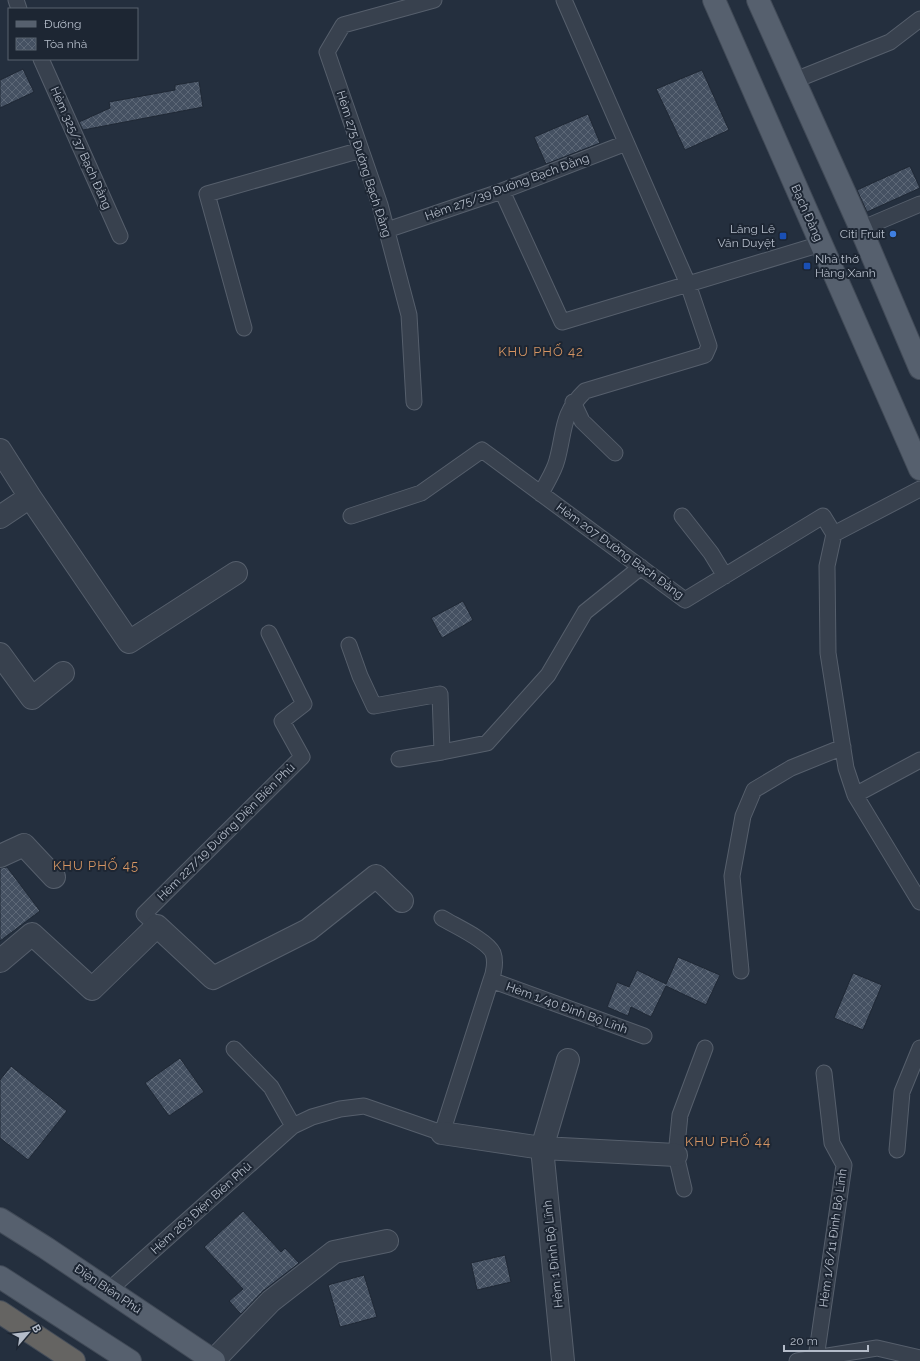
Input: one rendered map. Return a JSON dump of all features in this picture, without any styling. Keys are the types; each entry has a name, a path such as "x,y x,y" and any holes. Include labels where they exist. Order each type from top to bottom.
{"highway":[{"path":"0,1312 74,1361"}],"main road":[{"name":"Bạch Đằng","path":"714,0 920,469"},
{"path":"758,0 861,229 920,368"},
{"name":"Điện Biên Phủ","path":"0,1219 214,1361"},
{"path":"0,1277 130,1361"}],"street":[{"path":"0,450 30,497 129,642 236,573"},
{"path":"0,517 30,497"},
{"path":"0,654 32,698 63,674"},
{"path":"0,856 24,845 54,877"},
{"path":"0,961 32,934 92,989 157,926 213,978 308,930 376,876 402,901"},
{"path":"542,1148 568,1060"},
{"path":"442,1132 542,1148 676,1154"},
{"name":"Hẻm 1 Đinh Bộ Lĩnh","path":"542,1148 563,1361"},
{"path":"214,1361 271,1301 334,1252 387,1241"}],"lane":[{"name":"Hẻm 275 Đường Bạch Đằng","path":"414,402 409,315 387,230 361,150 326,52 343,25 434,0"},
{"path":"541,494 557,462 566,417 573,402 585,391 706,355 709,346 688,284 564,0"},
{"path":"793,80 890,42 920,19"},
{"name":"Hẻm 325/37 Bạch Đằng","path":"42,60 120,236"},
{"name":"Hẻm 275/39 Đường Bạch Đằng","path":"387,230 502,191 626,143"},
{"path":"244,328 207,194 361,150"},
{"path":"502,191 562,322 821,244"},
{"path":"861,229 920,204"},
{"path":"573,402 582,421 615,453"},
{"name":"Hẻm 207 Đường Bạch Đằng","path":"351,516 421,493 482,450 686,600 823,516 834,534"},
{"path":"920,489 834,534 827,566 828,653 846,768 855,795 920,902"},
{"path":"682,516 711,553 725,576"},
{"path":"399,759 488,744 548,675 585,612 641,567"},
{"name":"Hẻm 227/19 Đường Điện Biên Phủ","path":"157,926 144,914 302,757 282,721 304,704 269,633"},
{"path":"349,644 360,676 374,706 440,694 442,752"},
{"path":"741,971 732,876 743,816 754,790 791,768 843,747"},
{"path":"855,795 920,760"},
{"name":"Hẻm 1/40 Đinh Bộ Lĩnh","path":"442,918 485,943 493,953 494,968 442,1132"},
{"name":"Hẻm 1/40 Đinh Bộ Lĩnh","path":"491,980 644,1036"},
{"path":"684,1190 676,1154 680,1115 705,1048"},
{"path":"898,1150 902,1092 920,1048"},
{"path":"234,1049 271,1087 293,1126"},
{"name":"Hẻm 1/6/11 Đinh Bộ Lĩnh","path":"816,1358 844,1165 832,1143 824,1073"},
{"name":"Hẻm 263 Điện Biên Phủ","path":"109,1290 293,1126 312,1117 340,1109 364,1106 442,1132"},
{"path":"797,1361 877,1348 920,1358"}],"building":[{"path":"23,69 34,92 0,108 0,80"},
{"path":"702,70 729,130 685,150 656,89"},
{"path":"199,81 203,107 83,130 79,122 110,108 109,102 175,90 175,85"},
{"path":"588,114 600,143 546,164 534,137"},
{"path":"910,166 920,188 867,212 857,190"},
{"path":"463,601 473,620 442,638 431,618"},
{"path":"7,867 40,911 0,941 0,868"},
{"path":"678,957 720,975 706,1005 666,986 651,1017 631,1007 628,1016 607,1007 617,982 629,987 637,970 666,984"},
{"path":"853,973 882,985 863,1030 834,1018"},
{"path":"180,1058 204,1092 169,1116 145,1083"},
{"path":"11,1066 67,1111 28,1160 0,1138 0,1080"},
{"path":"243,1211 281,1252 285,1248 299,1263 263,1291 241,1314 229,1301 243,1289 204,1247"},
{"path":"505,1255 511,1282 477,1290 471,1263"},
{"path":"364,1275 377,1317 340,1327 328,1285"}],"place":[{"name":"Citi Fruit","path":"893,234"},
{"name":"Lăng Lê Văn Duyệt","path":"783,236"},
{"name":"Nhà thờ Hàng Xanh","path":"807,266"}],"district":[{"name":"KHU PHỐ 42","path":"541,351"},
{"name":"KHU PHỐ 45","path":"96,865"},
{"name":"KHU PHỐ 44","path":"728,1141"}]}
